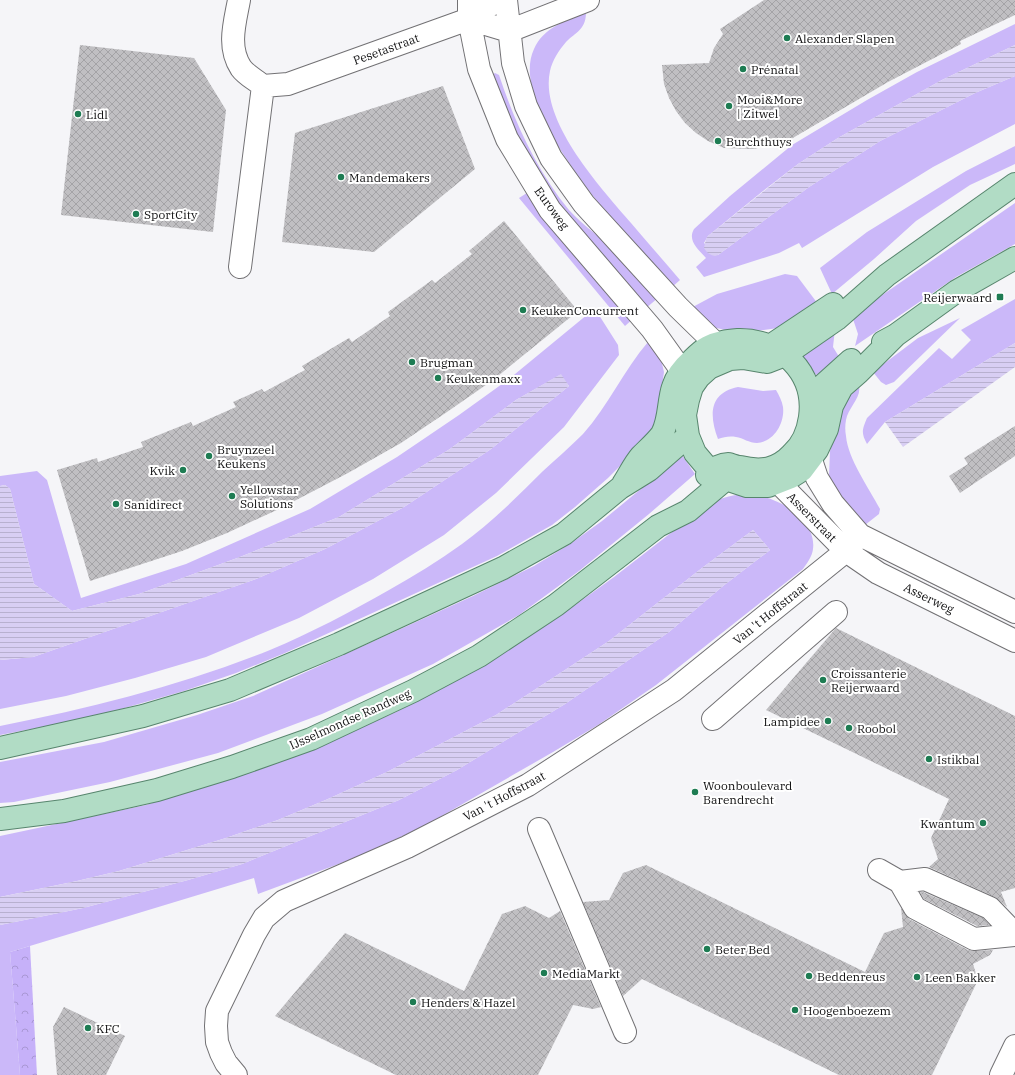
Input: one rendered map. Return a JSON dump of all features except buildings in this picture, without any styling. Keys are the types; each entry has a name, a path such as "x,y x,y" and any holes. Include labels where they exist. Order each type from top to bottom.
{"main road":[{"path":"620,488 640,457 662,434 666,425 673,387 687,379 699,377 709,368 730,359 743,358 767,362 778,350 837,319 886,275 1015,184"},
{"path":"811,398 821,386 849,361 896,335 957,291 1015,258"},
{"path":"808,450 818,450 827,429 832,406 842,387 896,335"},
{"path":"745,340 759,342 778,350 799,370 804,378 811,398 808,450 802,470 791,477 779,483 768,486 747,486 718,475 695,453 688,436 685,415 688,400 687,379 701,352 716,344 726,341 745,340"},
{"path":"0,748 143,716 237,687 339,644 503,568 564,534 620,488 649,470 688,436"},
{"name":"IJsselmondse Randweg","path":"0,819 64,811 157,790 232,768 312,739 413,691 479,656 556,605 658,526 688,512 718,475 721,466 728,464 761,470 778,466 794,453 808,450"}],"street":[{"path":"238,0 233,39 235,56 242,69 263,86 240,267"},
{"path":"469,10 498,0"},
{"path":"506,0 513,63 526,106 551,158 584,204 678,307 716,344"},
{"path":"469,10 509,31 588,0"},
{"name":"Pesetastraat","path":"263,86 288,84 469,10"},
{"name":"Euroweg","path":"469,10 479,69 507,140 550,210 652,329 687,379"},
{"name":"Asserstraat","path":"808,450 817,478 833,504 853,543"},
{"name":"Asserstraat","path":"779,483 853,543"},
{"path":"853,543 1015,612"},
{"name":"Asserweg","path":"853,543 878,573 1015,641"},
{"name":"Van 't Hoffstraat","path":"236,1075 226,1063 217,1042 217,1011 254,935 264,918 273,909 284,901 407,847 528,785 674,690 853,543"},
{"path":"712,719 836,612"},
{"path":"539,829 625,1032"},
{"path":"879,870 900,882 915,908 974,939 1015,935"},
{"path":"900,882 925,879 990,908 1015,935"},
{"path":"1001,1075 1015,1046"}],"shaded area":[{"path":"584,13 586,14 584,24 563,45 552,63 549,90 554,111 563,132 589,173 680,280 671,288 603,209 577,175 555,140 538,106 530,75 534,49 549,30 562,22"},
{"path":"1015,24 1015,45 942,80 838,138 798,164 763,191 708,236 704,243 718,255 809,187 880,141 975,93 1015,76 1015,124 933,167 802,248 799,243 779,253 704,277 696,267 706,258 693,241 692,233 694,229 730,196 792,145 917,72"},
{"path":"1015,45 1015,76 975,93 880,141 809,187 718,255 712,255 705,250 704,248 708,236 798,164 838,138 942,80"},
{"path":"495,73 499,75 512,111 528,146 557,195 576,217 614,249 641,275 659,297 645,309 563,213 527,160 492,75"},
{"path":"1015,146 1015,164 970,185 916,221 832,294 820,268 867,232 966,171"},
{"path":"530,191 634,318 625,326 519,198"},
{"path":"1015,203 1015,244 956,277 855,346 858,334 852,316"},
{"path":"785,274 797,276 818,304 778,328 756,331 730,331 712,327 689,309 717,294"},
{"path":"1015,299 1015,343 885,422 867,444 863,431 867,418 939,348 952,359 971,340 961,330"},
{"path":"597,312 618,345 619,355 564,427 496,493 444,535 373,579 299,618 206,657 66,696 0,709 0,660 33,657 256,579 325,549 404,507 491,449 569,386 560,375 516,400 450,449 339,517 240,557 139,594 72,611 34,584 10,489 5,485 0,486 0,476 37,471 47,480 81,598 186,564 310,509 397,457 459,415 509,379 588,314"},
{"path":"960,318 894,382 886,385 881,382 873,372 918,338"},
{"path":"835,329 833,347 841,360 816,375 800,355"},
{"path":"648,342 660,355 664,372 658,416 655,425 644,442 608,478 552,525 497,556 285,653 236,673 184,691 121,709 68,722 0,735 0,726 103,703 171,685 237,663 300,637 417,574 473,536 504,509 583,434"},
{"path":"1015,343 1015,367 903,447 885,422"},
{"path":"561,374 569,386 491,449 404,507 325,549 256,579 33,657 0,660 0,486 5,485 10,489 34,584 72,611 139,594 240,557 339,517 450,449 516,400"},
{"path":"858,383 859,392 847,415 845,428 846,436 855,464 880,509 879,514 865,525 831,489 829,476 830,451 837,428 841,405"},
{"path":"738,387 763,391 776,390 782,403 783,413 777,431 769,439 757,443 733,437 718,439 713,422 714,406 721,394"},
{"path":"682,455 695,474 649,514 579,571 519,615 433,664 322,714 218,753 110,782 14,802 0,803 0,762 104,742 197,715 253,696 473,596 534,566 570,544 602,521"},
{"path":"743,494 762,497 781,503 802,518 811,533 813,541 813,549 810,557 803,569 656,685 598,725 553,752 426,825 360,856 258,894 254,878 10,952 20,1075 0,1075 0,925 83,908 242,864 399,800 457,770 565,704 669,632 723,586 770,550 753,530 609,641 496,715 387,772 278,820 226,838 119,871 0,897 0,836 146,805 302,753 396,712 475,670 560,616 614,577 707,505 724,498"},
{"path":"753,530 770,550 723,586 669,632 565,704 457,770 399,800 242,864 83,908 0,925 0,897 119,871 226,838 278,820 387,772 496,715 609,641"}],"green space":[{"path":"30,946 37,1075 20,1075 10,952"}],"place":[{"name":"Alexander Slapen","path":"787,38"},
{"name":"Prénatal","path":"743,69"},
{"name":"Mooi&More | Zitwel","path":"729,106"},
{"name":"Lidl","path":"78,114"},
{"name":"Burchthuys","path":"718,141"},
{"name":"Mandemakers","path":"341,177"},
{"name":"SportCity","path":"136,214"},
{"name":"Reijerwaard","path":"1000,297"},
{"name":"KeukenConcurrent","path":"523,310"},
{"name":"Brugman","path":"412,362"},
{"name":"Keukenmaxx","path":"438,378"},
{"name":"Bruynzeel Keukens","path":"209,456"},
{"name":"Kvik","path":"183,470"},
{"name":"Yellowstar Solutions","path":"232,496"},
{"name":"Sanidirect","path":"116,504"},
{"name":"Croissanterie Reijerwaard","path":"823,680"},
{"name":"Lampidee","path":"828,721"},
{"name":"Roobol","path":"849,728"},
{"name":"Istikbal","path":"929,759"},
{"name":"Woonboulevard Barendrecht","path":"695,792"},
{"name":"Kwantum","path":"983,823"},
{"name":"Beter Bed","path":"707,949"},
{"name":"MediaMarkt","path":"544,973"},
{"name":"Beddenreus","path":"809,976"},
{"name":"Leen Bakker","path":"917,977"},
{"name":"Henders & Hazel","path":"413,1002"},
{"name":"Hoogenboezem","path":"795,1010"},
{"name":"KFC","path":"88,1028"}]}
